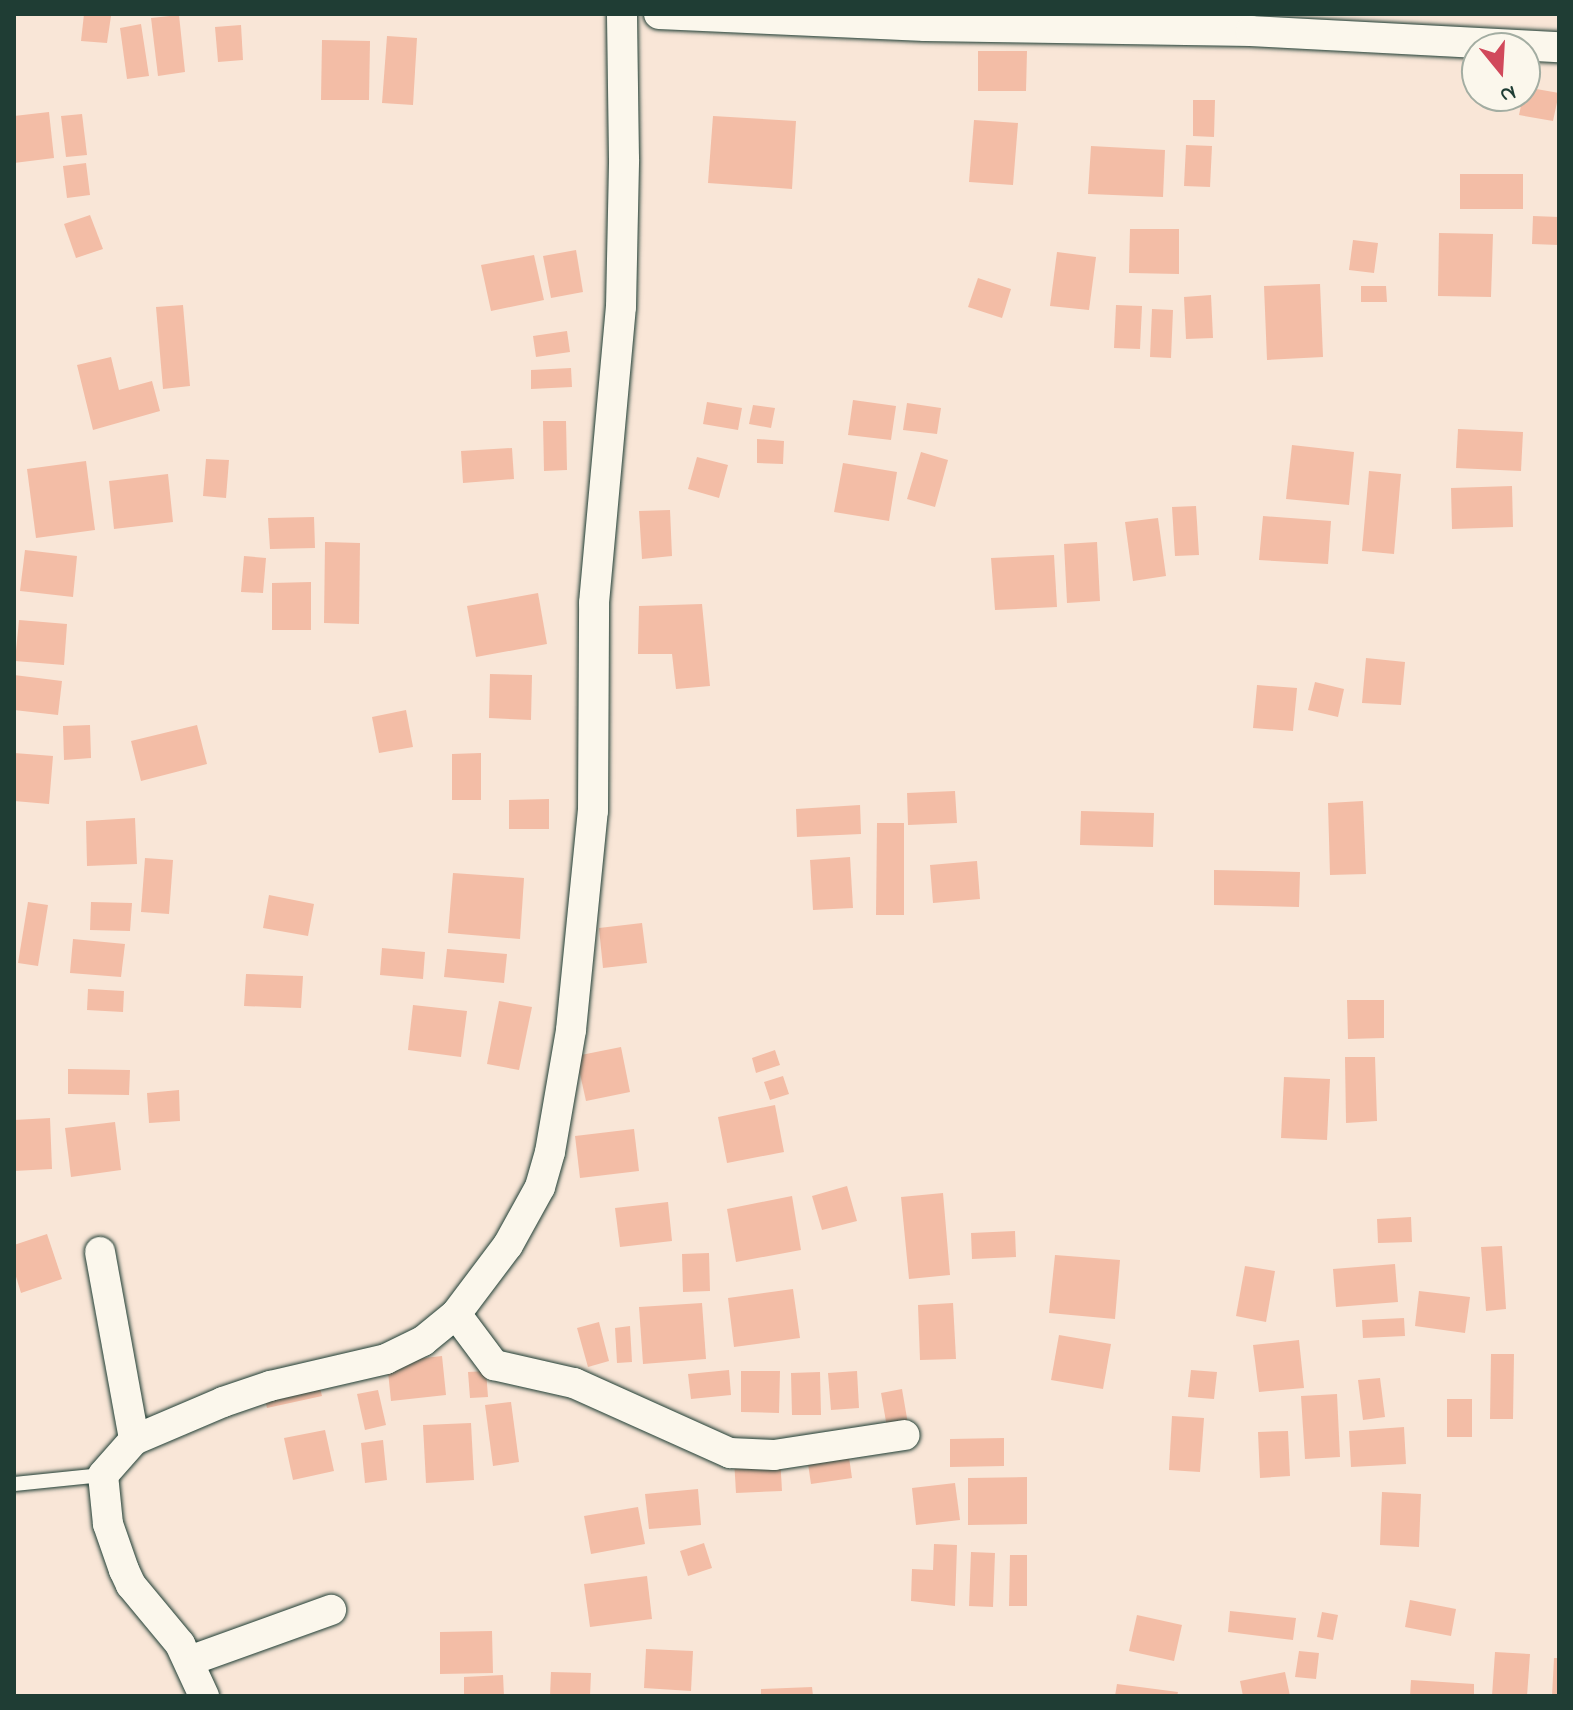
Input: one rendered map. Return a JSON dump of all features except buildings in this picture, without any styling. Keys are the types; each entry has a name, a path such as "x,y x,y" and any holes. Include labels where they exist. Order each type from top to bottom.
{"street":[{"path":"204,1696 189,1661 131,1585 124,1570 108,1524 103,1475 134,1440 270,1386 404,1352 456,1314 524,1222 540,1187 571,1030 593,811 594,617 621,307 624,159 622,14"},
{"path":"659,14 925,26 1251,31 1559,47"},
{"path":"100,1252 134,1440"},
{"path":"456,1314 494,1365 574,1383 730,1453 774,1455 904,1435"},
{"path":"189,1661 331,1610"}],"lane":[{"path":"14,1484 103,1475"}]}
